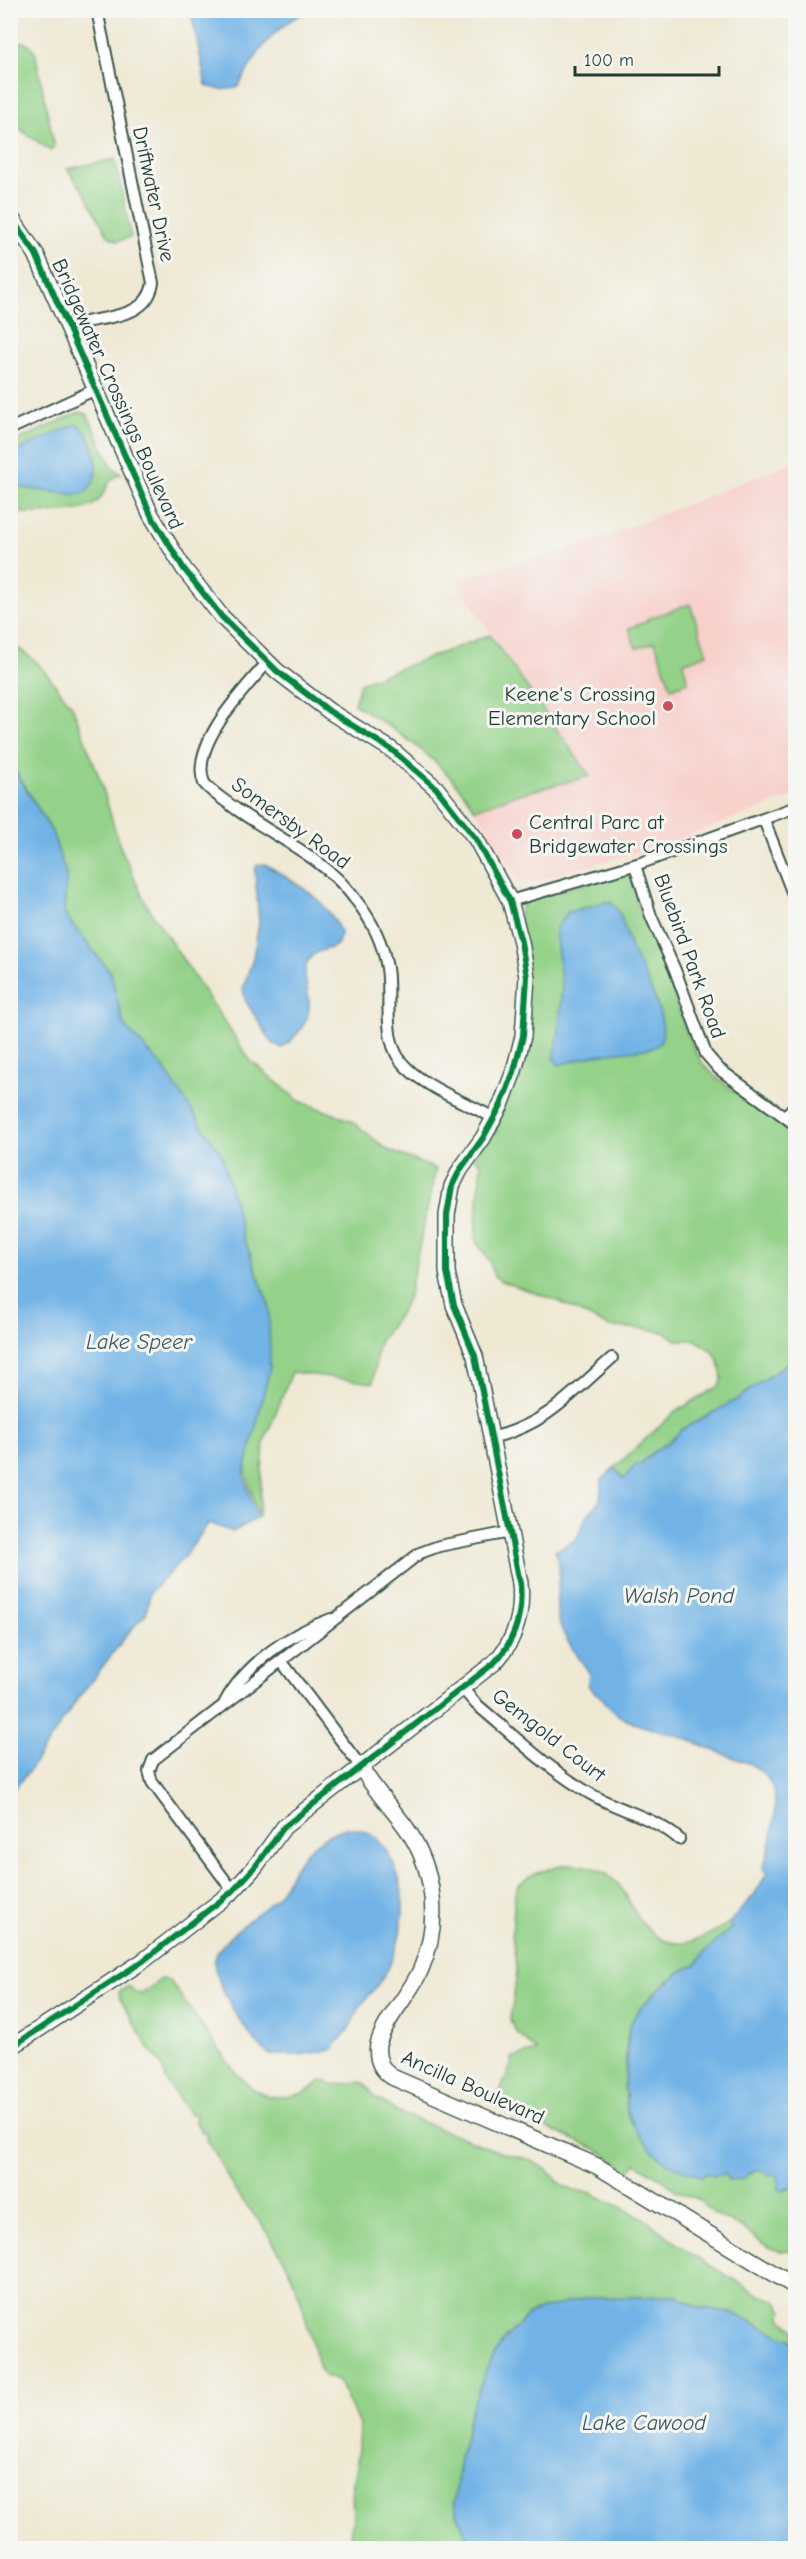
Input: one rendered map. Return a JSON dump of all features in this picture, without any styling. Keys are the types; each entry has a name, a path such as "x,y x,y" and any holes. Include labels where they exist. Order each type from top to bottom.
{"street":[{"name":"Driftwater Drive","path":"68,327 88,320 135,311 149,297 153,283 97,10"},
{"name":"Bridgewater Crossings Boulevard","path":"10,216 36,254 149,509 173,553 222,617 267,663 329,711 392,750 436,788 471,832 510,901 525,965 526,1014 521,1047 512,1078 494,1118 456,1177 450,1195 447,1226 449,1288 456,1312 473,1349 520,1583 522,1602 519,1621 511,1641 500,1656 462,1688 284,1827 255,1867 233,1891 143,1961 10,2048"},
{"path":"10,429 96,389"},
{"name":"Somersby Road","path":"267,663 228,708 215,728 202,767 204,783 248,817 316,860 348,889 367,916 381,946 388,975 391,1036 400,1061 423,1080 494,1118"},
{"path":"510,901 635,865 795,807"},
{"path":"764,820 795,902"},
{"name":"Bluebird Park Road","path":"635,865 651,916 706,1054 719,1069 795,1125"},
{"path":"785,1116 795,1105"},
{"path":"491,1438 518,1431 537,1422 612,1358"},
{"path":"233,1891 155,1787 149,1771 157,1756 425,1550 510,1532"},
{"path":"224,1705 240,1682 273,1651 302,1632 337,1617"},
{"name":"Ancilla Boulevard","path":"282,1662 417,1846 428,1874 433,1900 432,1928 422,1967 378,2044 377,2056 384,2070 392,2077 597,2166 795,2287"},
{"name":"Gemgold Court","path":"462,1688 476,1704 565,1777 600,1799 663,1827 680,1839"}],"shaded area":[{"name":"Keene's Crossing Elementary School","path":"795,461 795,796 666,844 532,882 520,883 475,809 512,796 591,776 492,636 456,580 595,541"}],"green space":[{"path":"23,42 31,46 35,52 54,145 51,151 11,123 11,44"},
{"path":"115,159 131,237 118,241 108,236 84,192 67,169"},
{"path":"79,412 87,414 112,466 122,475 112,479 97,502 90,506 70,511 15,513 11,494 10,444"},
{"path":"690,604 707,654 683,663 688,682 671,688 655,642 636,648 629,628"},
{"path":"490,635 590,776 512,796 475,809 450,776 421,749 354,704 360,683"},
{"path":"11,643 37,662 72,706 101,782 119,844 147,906 250,1060 299,1101 350,1120 388,1150 436,1169 409,1294 402,1310 378,1344 373,1383 292,1372 264,1442 259,1517 242,1459 269,1305 243,1236 162,1066 124,1026 111,973 64,914 66,875 52,832 11,763"},
{"path":"624,873 634,879 641,914 666,969 688,1034 699,1057 715,1076 795,1136 795,1361 785,1365 736,1400 681,1430 642,1463 636,1464 624,1479 614,1468 676,1411 719,1386 722,1378 719,1361 713,1352 696,1340 677,1340 664,1332 645,1329 609,1327 558,1301 501,1281 494,1276 490,1262 475,1240 481,1163 474,1158 524,1057 520,909 528,899"},
{"path":"560,1865 588,1866 613,1879 626,1895 646,1928 668,1942 692,1941 730,1922 731,1928 703,1954 695,1966 684,1969 663,1985 644,2004 632,2021 626,2054 627,2111 630,2122 650,2147 663,2159 677,2167 701,2176 707,2173 724,2174 730,2180 746,2176 757,2170 775,2174 785,2191 795,2185 795,2250 782,2252 768,2247 744,2229 714,2214 699,2200 677,2191 636,2163 629,2171 598,2150 494,2105 512,2063 511,2058 537,2051 516,2032 510,2020 517,1973 512,1934 515,1893 518,1886 532,1875"},
{"path":"161,1979 169,1980 236,2073 255,2090 274,2097 283,2097 307,2091 320,2081 326,2080 332,2085 360,2082 365,2084 376,2098 399,2113 502,2153 532,2160 565,2187 574,2191 589,2192 643,2218 691,2254 758,2294 777,2301 783,2310 781,2318 795,2329 795,2342 728,2312 696,2307 677,2296 586,2298 529,2314 471,2410 460,2458 454,2504 470,2548 348,2548 353,2516 352,2488 357,2466 359,2425 339,2382 323,2375 319,2369 301,2301 289,2268 266,2230 234,2189 207,2139 207,2132 202,2132 195,2121 196,2114 190,2114 168,2084 160,2062 149,2049 120,1998 119,1992 129,1986 135,1992 142,1994"}],"water":[{"path":"191,10 308,11 295,17 275,33 251,64 238,87 218,89 206,85"},
{"path":"76,424 89,438 96,461 93,483 87,491 77,495 22,488 14,470 13,460 16,451"},
{"name":"Lake Speer","path":"10,763 52,832 66,875 64,914 111,973 124,1026 162,1066 222,1155 243,1236 269,1305 270,1368 244,1475 257,1518 233,1532 209,1523 184,1557 150,1593 146,1614 129,1632 74,1704 29,1771 11,1793"},
{"path":"265,864 299,885 319,901 335,921 341,934 337,945 314,954 306,965 308,1013 304,1024 295,1036 281,1048 272,1043 245,1000 243,988 253,958 259,923 255,871 257,865"},
{"path":"611,902 618,911 631,948 656,1001 663,1031 660,1042 652,1048 595,1055 559,1065 554,1059 559,1033 562,987 555,929 568,912"},
{"name":"Walsh Pond","path":"795,1361 796,2185 782,2191 778,2189 780,2184 775,2174 770,2176 762,2170 749,2173 745,2179 729,2180 724,2174 715,2176 707,2173 701,2176 666,2162 644,2141 632,2123 624,2090 632,2021 646,2002 663,1986 684,1969 695,1966 703,1954 731,1928 730,1922 754,1895 768,1872 763,1868 774,1822 775,1798 772,1788 764,1774 749,1763 675,1735 627,1720 611,1709 590,1689 589,1673 569,1643 558,1620 559,1565 555,1551 576,1540 587,1516 600,1500 602,1480 614,1468 624,1479 636,1464 642,1463 681,1430 736,1400 785,1365"},
{"path":"346,1828 365,1831 375,1838 387,1852 395,1867 400,1882 403,1913 398,1944 383,1978 362,2004 349,2028 332,2050 299,2055 271,2055 254,2040 234,2012 219,1981 215,1959 224,1943 276,1897 307,1851 325,1837"},
{"name":"Lake Cawood","path":"677,2296 696,2307 728,2312 741,2317 795,2342 795,2548 470,2548 454,2504 460,2459 471,2410 486,2369 502,2342 529,2314 542,2309 586,2298"}],"cycle path":[{"path":"10,216 36,254 151,515 184,569 222,617 277,671 329,711 392,750 436,788 476,839 510,901 527,977 523,1036 514,1071 501,1105 452,1186 447,1215 447,1272 454,1305 475,1356 520,1583 519,1616 513,1636 494,1663 284,1827 255,1867 233,1891 143,1961 10,2048"}],"place":[{"name":"Keene's Crossing Elementary School","path":"668,706"},
{"name":"Central Parc at Bridgewater Crossings","path":"517,834"}]}
